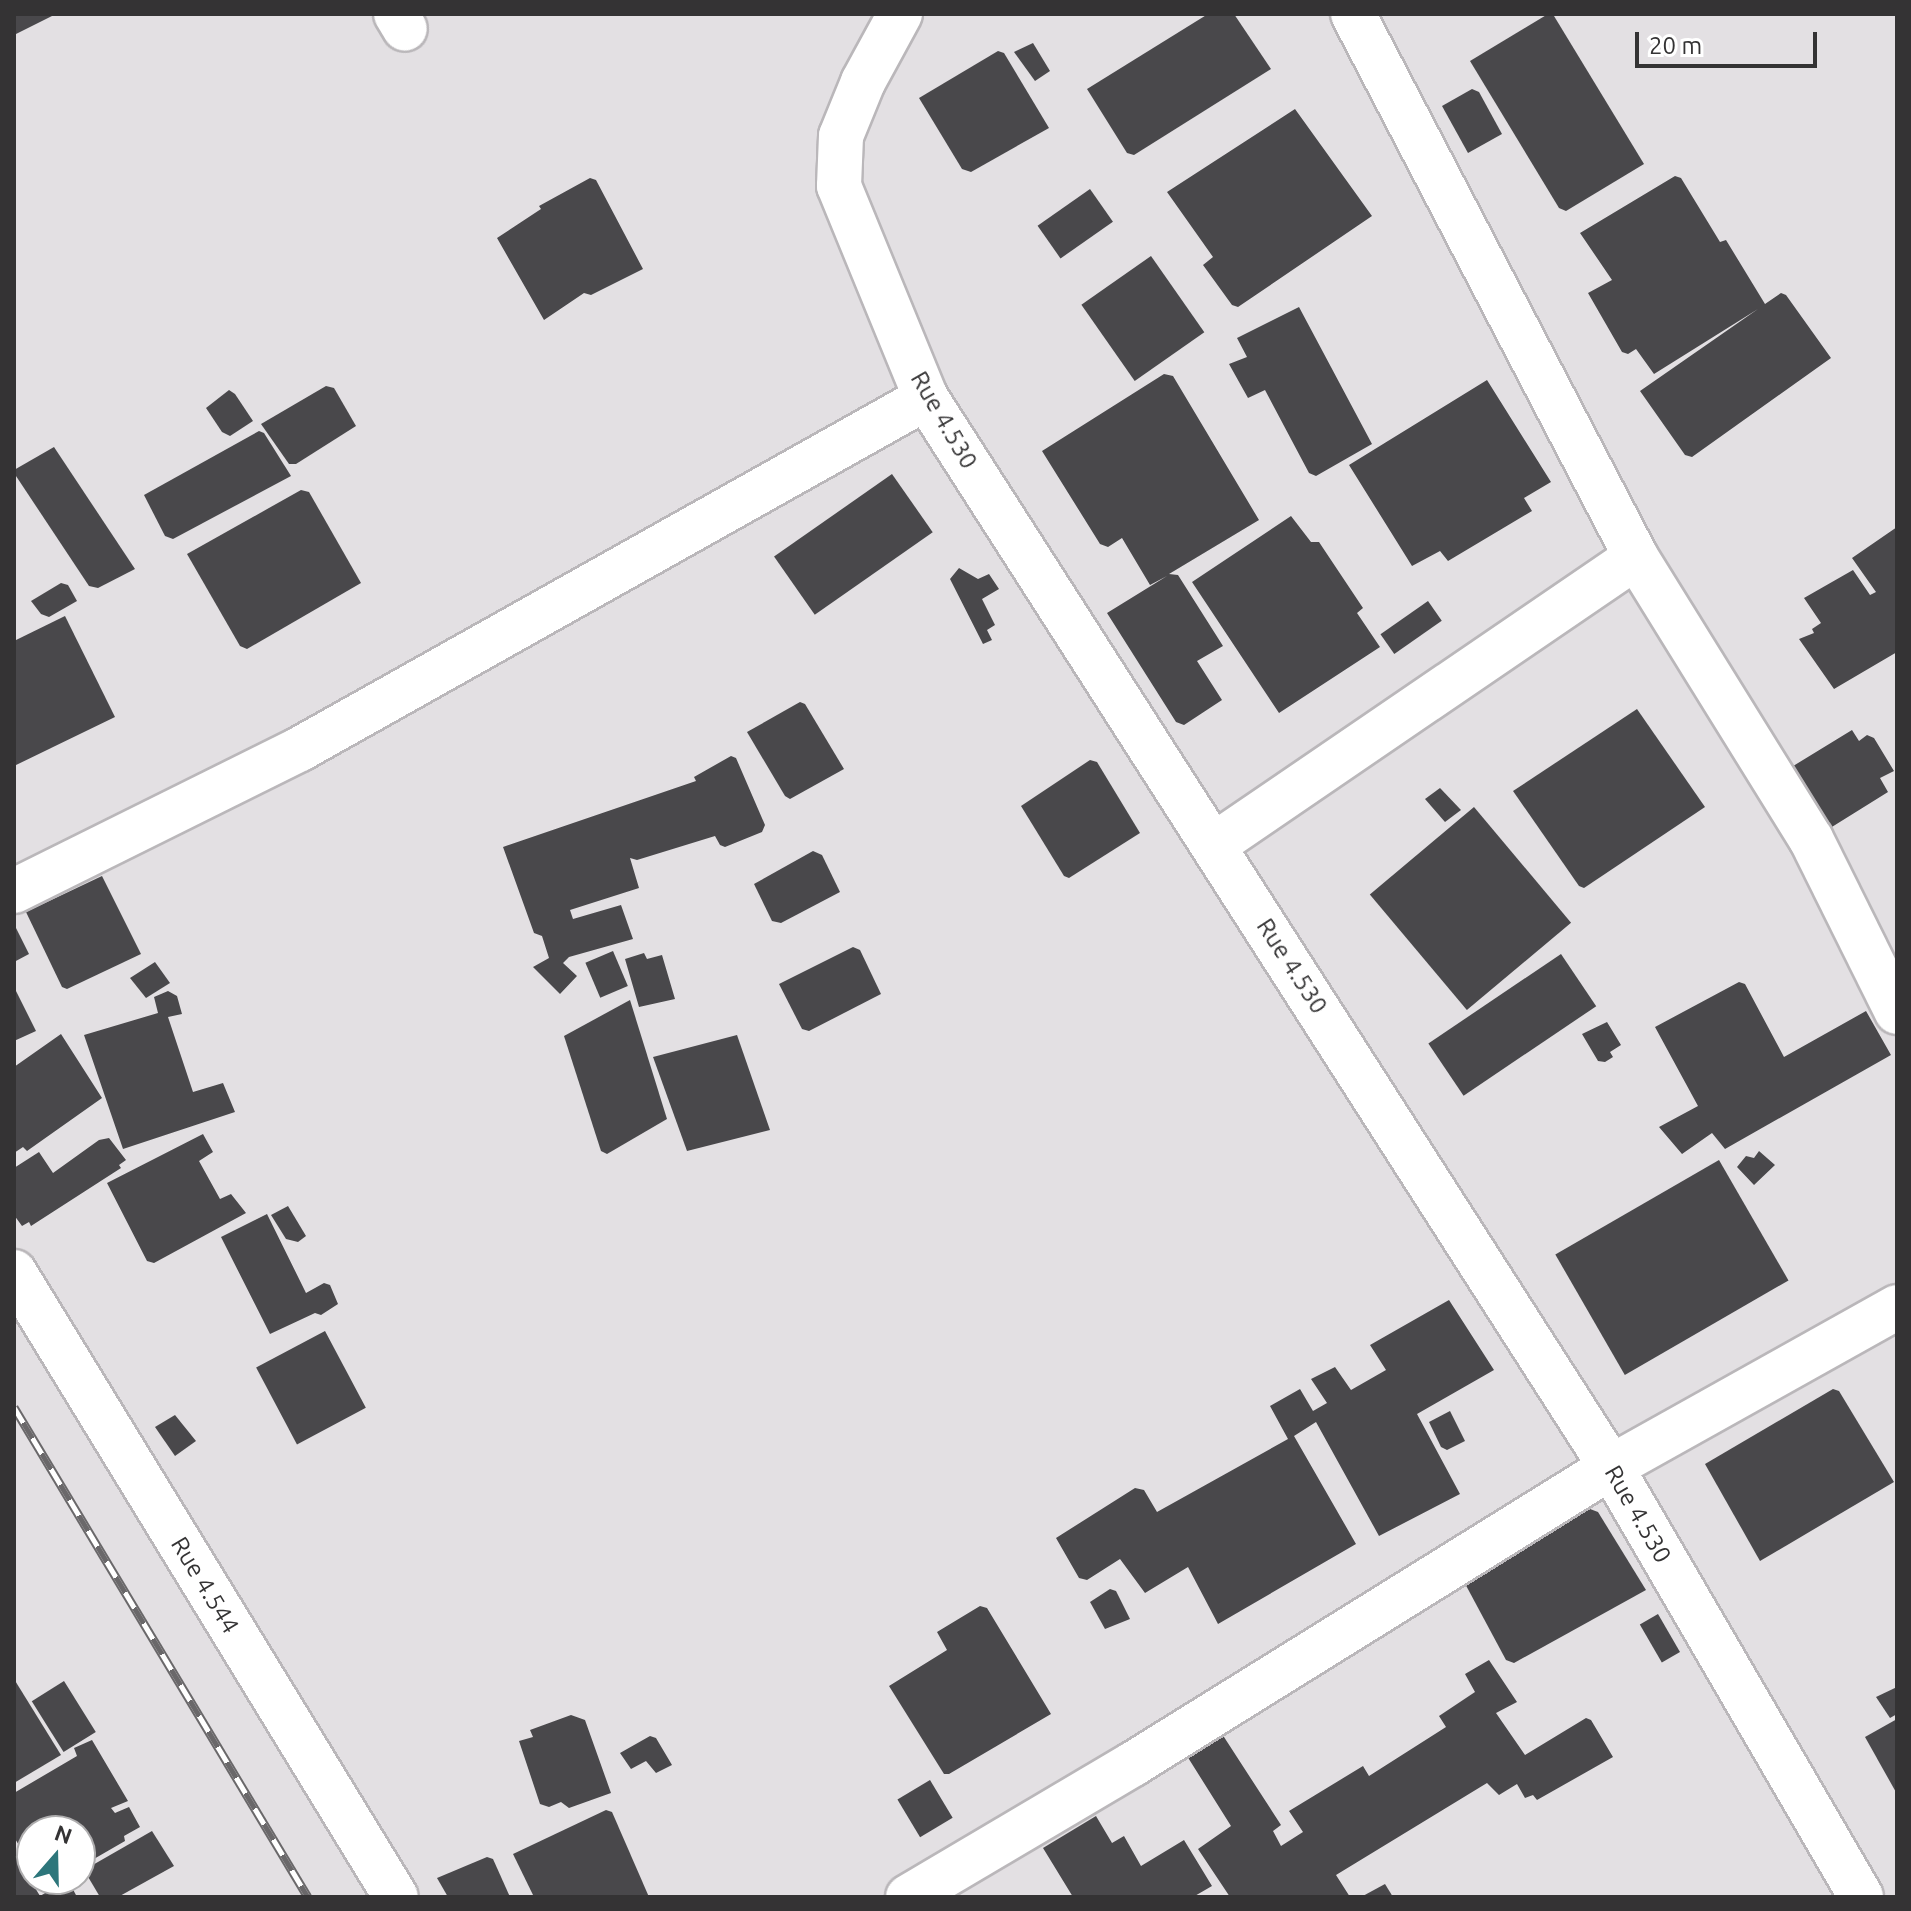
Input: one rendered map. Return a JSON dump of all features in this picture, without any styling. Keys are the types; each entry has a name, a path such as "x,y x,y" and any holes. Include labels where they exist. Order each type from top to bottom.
{"street":[{"name":"Rue 4.530","path":"900,14 863,82 841,136 839,186 926,398 1611,1467 1861,1897"},
{"path":"1353,14 1636,557 1811,839 1897,1012"},
{"path":"14,891 300,749 926,398"},
{"path":"1214,845 1636,557"},
{"name":"Rue 4.544","path":"14,1272 396,1897"},
{"path":"908,1897 1133,1764 1611,1467 1897,1307"}],"building":[{"path":"14,14 56,14 14,35"},
{"path":"1208,14 1234,14 1271,69 1134,155 1127,153 1087,89"},
{"path":"1548,14 1554,16 1644,164 1566,211 1559,208 1470,61"},
{"path":"1033,43 1050,71 1035,81 1014,52"},
{"path":"998,51 1004,53 1049,128 971,172 962,169 919,98"},
{"path":"1472,89 1479,92 1502,134 1468,153 1442,106"},
{"path":"1295,109 1372,216 1238,307 1232,305 1203,265 1213,257 1167,192"},
{"path":"1675,176 1681,178 1720,242 1726,240 1765,304 1781,293 1786,295 1831,358 1692,457 1685,455 1640,391 1758,309 1654,374 1636,349 1628,354 1622,352 1588,293 1612,280 1580,233"},
{"path":"590,178 596,180 643,269 591,295 584,293 544,320 497,238 541,209 539,206"},
{"path":"1090,189 1113,222 1061,258 1038,226"},
{"path":"1151,256 1204,332 1135,381 1081,305"},
{"path":"1299,307 1372,444 1316,476 1309,473 1265,390 1248,398 1229,364 1247,357 1237,338"},
{"path":"1164,374 1173,376 1259,520 1169,574 1178,575 1223,646 1197,661 1222,700 1184,725 1176,722 1107,613 1167,576 1150,585 1122,538 1108,547 1100,544 1042,451"},
{"path":"1487,380 1551,482 1524,498 1532,511 1448,561 1440,551 1412,566 1349,465"},
{"path":"326,386 334,388 356,426 296,464 289,464 261,424"},
{"path":"229,390 253,421 230,436 222,432 206,408"},
{"path":"259,431 264,433 291,476 173,539 165,536 144,495"},
{"path":"54,447 135,569 98,588 89,586 14,473 14,470"},
{"path":"892,474 933,532 815,615 774,557"},
{"path":"301,490 309,492 361,583 247,649 240,646 187,554"},
{"path":"1291,516 1311,542 1319,542 1363,608 1357,613 1380,647 1279,713 1192,582"},
{"path":"1897,527 1897,652 1834,689 1799,639 1814,633 1812,629 1821,623 1804,598 1853,570 1870,595 1876,592 1852,558"},
{"path":"959,568 978,579 989,574 999,589 982,599 995,625 987,630 992,640 983,644 950,579"},
{"path":"61,583 68,585 77,601 49,617 41,614 31,601"},
{"path":"1428,601 1442,621 1394,654 1380,634"},
{"path":"65,616 115,717 14,766 14,641"},
{"path":"800,702 805,704 844,769 790,799 785,796 747,732"},
{"path":"1637,709 1705,807 1584,888 1579,886 1513,791"},
{"path":"1852,730 1859,741 1867,735 1874,738 1894,771 1880,778 1888,792 1819,835 1785,771"},
{"path":"731,756 736,758 765,825 762,832 725,847 715,836 637,860 630,858 639,888 570,910 573,919 621,905 633,939 569,957 563,963 577,976 560,994 533,967 549,958 542,936 534,933 503,847 696,781 694,777"},
{"path":"1090,760 1097,762 1140,833 1069,878 1064,876 1021,806"},
{"path":"1440,788 1461,810 1445,822 1425,799"},
{"path":"1474,807 1571,923 1467,1010 1370,894"},
{"path":"813,851 822,855 840,892 781,923 772,921 754,884"},
{"path":"102,876 141,954 67,989 62,987 26,912"},
{"path":"14,929 29,954 14,962"},
{"path":"853,947 860,950 881,994 809,1031 802,1029 779,984"},
{"path":"613,951 628,986 600,998 585,963"},
{"path":"644,953 647,959 662,955 675,999 639,1007 625,959"},
{"path":"1561,954 1596,1006 1464,1096 1428,1043"},
{"path":"155,962 170,983 146,998 130,978"},
{"path":"1739,982 1745,984 1784,1057 1866,1011 1891,1055 1725,1149 1712,1133 1682,1154 1659,1127 1698,1106 1655,1027"},
{"path":"14,987 36,1031 14,1041"},
{"path":"168,991 177,996 182,1014 168,1017 193,1092 223,1083 235,1112 123,1149 84,1035 158,1013 154,997"},
{"path":"630,1000 667,1119 607,1154 601,1151 564,1036"},
{"path":"1607,1022 1621,1045 1610,1052 1613,1057 1605,1062 1598,1061 1582,1034"},
{"path":"61,1034 102,1098 27,1151 23,1147 14,1153 14,1067"},
{"path":"737,1035 770,1130 687,1151 653,1057"},
{"path":"203,1134 213,1152 199,1161 220,1199 231,1194 246,1213 154,1263 147,1261 107,1183"},
{"path":"109,1138 126,1160 119,1165 121,1168 31,1226 29,1222 22,1226 14,1215 14,1168 39,1152 53,1173 99,1140"},
{"path":"1759,1151 1775,1165 1754,1185 1737,1167 1746,1156 1754,1158"},
{"path":"1719,1160 1788,1280 1625,1375 1555,1254"},
{"path":"288,1206 306,1236 298,1242 286,1239 271,1215"},
{"path":"267,1214 306,1293 324,1283 330,1285 338,1304 321,1315 315,1313 270,1334 221,1237"},
{"path":"1449,1300 1494,1370 1417,1414 1460,1494 1379,1536 1316,1422 1294,1436 1356,1544 1218,1624 1188,1567 1145,1593 1120,1559 1087,1580 1079,1578 1056,1538 1135,1488 1144,1490 1157,1512 1288,1439 1270,1406 1300,1389 1313,1411 1327,1403 1311,1379 1335,1367 1351,1390 1386,1370 1370,1345"},
{"path":"325,1331 366,1408 297,1444 256,1368"},
{"path":"1833,1389 1839,1391 1894,1482 1760,1561 1705,1464"},
{"path":"1450,1411 1465,1441 1447,1450 1441,1447 1429,1422"},
{"path":"175,1415 196,1441 175,1456 155,1427"},
{"path":"1590,1509 1598,1512 1646,1590 1514,1663 1506,1660 1462,1578"},
{"path":"1110,1589 1116,1591 1130,1619 1105,1629 1090,1602"},
{"path":"980,1606 987,1608 1051,1714 949,1774 944,1774 889,1686 947,1650 937,1632"},
{"path":"1658,1614 1680,1652 1662,1663 1640,1624"},
{"path":"1489,1660 1517,1702 1496,1713 1525,1755 1586,1718 1591,1720 1613,1757 1537,1800 1533,1795 1525,1798 1517,1784 1499,1795 1487,1783 1336,1875 1350,1897 1230,1897 1198,1849 1231,1826 1187,1756 1217,1734 1224,1737 1281,1825 1273,1831 1281,1846 1303,1832 1289,1811 1363,1766 1369,1776 1446,1727 1439,1716 1475,1692 1465,1674"},
{"path":"14,1679 61,1755 14,1783"},
{"path":"64,1681 96,1732 64,1752 32,1701"},
{"path":"1897,1687 1897,1714 1890,1718 1876,1697"},
{"path":"571,1715 585,1720 611,1793 569,1808 561,1802 549,1807 540,1804 519,1741 533,1737 530,1730"},
{"path":"1897,1719 1897,1794 1865,1737"},
{"path":"650,1736 656,1738 672,1765 656,1773 646,1761 631,1769 620,1753"},
{"path":"92,1740 128,1801 111,1808 115,1813 129,1807 140,1827 124,1836 125,1841 96,1858 96,1815 16,1815 16,1840 14,1837 14,1793 77,1756 74,1748"},
{"path":"930,1780 953,1818 920,1837 897,1800"},
{"path":"606,1810 612,1812 649,1897 534,1897 513,1854"},
{"path":"1096,1816 1112,1843 1124,1836 1141,1866 1184,1840 1212,1886 1193,1897 1073,1897 1043,1848"},
{"path":"152,1831 174,1866 118,1897 100,1897 96,1890 96,1863"},
{"path":"14,1853 16,1895 77,1897 14,1897"},
{"path":"487,1857 493,1859 510,1897 448,1897 437,1878"},
{"path":"1385,1884 1393,1897 1361,1897"}],"railway":[{"path":"14,1407 308,1897"}]}
